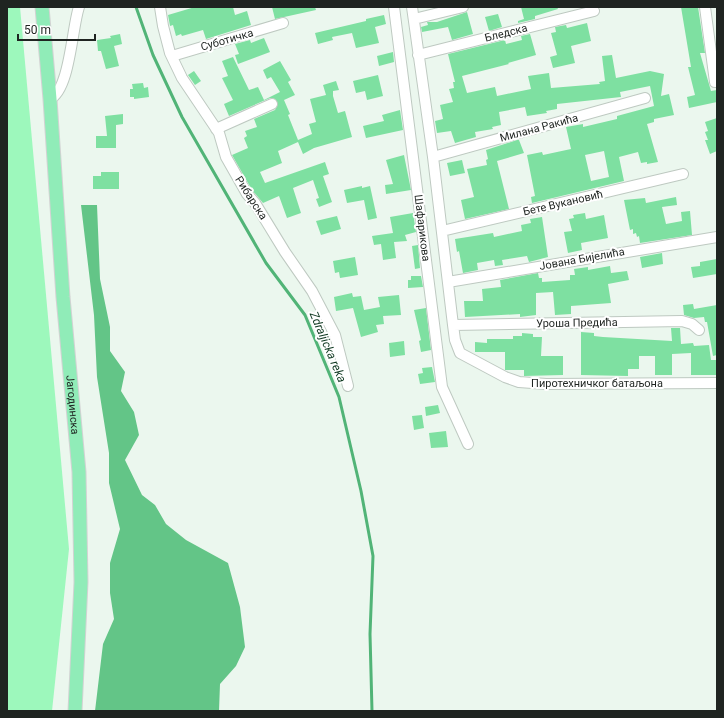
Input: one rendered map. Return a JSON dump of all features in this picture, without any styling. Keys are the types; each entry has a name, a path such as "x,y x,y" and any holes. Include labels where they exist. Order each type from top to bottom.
{"main road":[{"name":"Јагодинска","path":"42,7 50,99 63,297 75,418 80,497 81,582 75,711"}],"street":[{"path":"50,99 58,94 65,75 79,7"},
{"name":"Рибарска","path":"160,7 163,26 172,56 182,78 216,129 226,157 242,185 312,291 335,335 348,386"},
{"name":"Шафарикова","path":"394,7 442,387 468,444"},
{"path":"412,7 433,157 453,325"},
{"path":"414,19 463,7"},
{"path":"704,7 715,82 717,82"},
{"name":"Бледска","path":"418,55 594,11"},
{"name":"Суботичка","path":"172,56 283,24"},
{"name":"Милана Ракића","path":"433,157 645,98"},
{"path":"216,129 272,104"},
{"name":"Бете Вукановић","path":"442,231 683,174"},
{"name":"Јована Бијелића","path":"448,282 717,237"},
{"name":"Уроша Предића","path":"453,325 682,321 692,324 699,330"},
{"name":"Пиротехничког батаљона","path":"453,325 455,340 460,353 482,366 519,382 546,384 717,383"}],"green space":[{"path":"7,7 20,7 69,549 52,711 7,711"},
{"path":"81,205 97,205 100,279 110,327 110,351 125,372 121,391 134,412 139,435 125,460 142,495 155,505 166,524 186,540 228,563 240,607 245,647 236,666 220,684 219,711 95,711 103,644 114,619 110,593 110,563 120,529 109,483 109,453 97,377 94,315"}],"building":[{"path":"195,7 233,7 235,15 247,11 251,25 206,39 203,30 182,36 181,34 176,36 173,25 170,26 168,15"},
{"path":"272,7 315,7 316,10 275,19"},
{"path":"521,7 557,7 558,9 535,16 535,19 518,23 518,21 524,19"},
{"path":"681,7 698,7 705,53 700,53 711,91 717,90 717,102 689,108 687,97 695,95 688,67 691,67"},
{"path":"467,12 473,34 452,40 448,27 422,32 421,27 428,25 427,22 437,22"},
{"path":"498,14 502,27 489,31 485,17"},
{"path":"384,15 386,24 375,27 379,43 356,48 352,33 332,37 333,40 318,44 315,33 366,21 366,19"},
{"path":"587,23 591,41 571,46 575,63 553,68 550,57 557,55 551,33 556,32 555,27 566,25 567,28"},
{"path":"120,34 122,44 114,46 119,66 106,69 101,51 98,51 97,40 111,38 110,36"},
{"path":"530,34 536,55 508,63 509,64 462,76 467,93 495,87 497,96 531,89 528,76 549,73 551,88 600,84 599,82 605,81 602,56 612,55 616,78 650,71 664,74 661,96 669,94 674,115 654,119 654,122 647,124 658,162 647,164 647,162 641,163 638,152 619,157 624,181 532,203 531,197 535,196 527,155 542,152 543,155 571,149 566,127 583,124 583,127 617,119 617,116 654,106 650,86 620,92 621,97 557,104 557,109 546,111 547,113 527,116 525,107 499,112 501,125 492,127 493,129 475,132 476,137 455,143 451,131 437,133 435,121 443,119 440,105 453,102 449,89 454,88 453,82 455,82 448,54 505,40 506,44 522,40 521,36","holes":["604,151 609,177 591,181 585,155"]},
{"path":"264,38 270,52 238,64 235,55 239,54 235,44 250,40 251,43"},
{"path":"393,52 394,62 379,66 377,56"},
{"path":"233,57 249,90 258,87 264,100 280,92 271,77 267,79 263,70 280,61 291,80 288,82 295,95 284,100 298,140 312,134 309,124 316,122 310,99 326,95 323,85 336,81 339,90 333,91 333,96 338,113 345,111 352,137 314,148 303,154 298,142 278,151 282,163 260,172 265,183 325,162 329,174 323,176 332,202 319,207 316,199 319,198 313,180 293,188 301,213 287,218 279,196 263,203 252,190 232,155 248,148 244,138 247,136 245,131 257,127 254,119 275,110 278,104 275,99 270,98 229,116 224,104 233,100 222,78 228,76 222,61"},
{"path":"194,71 201,81 195,85 188,75"},
{"path":"378,75 383,96 367,100 365,91 356,93 353,81"},
{"path":"143,83 144,88 148,87 149,97 134,99 134,97 130,97 130,89 133,89 132,84"},
{"path":"400,110 403,130 366,138 363,126 384,121 382,115"},
{"path":"123,114 123,124 116,125 116,148 96,148 96,136 107,136 105,116"},
{"path":"717,118 717,151 710,154 705,140 708,140 705,132 708,131 705,122"},
{"path":"519,140 524,153 497,161 509,209 465,219 461,200 474,197 467,169 487,165 486,160 488,159 486,150"},
{"path":"404,155 411,190 386,194 385,185 393,184 386,160"},
{"path":"462,160 465,173 450,176 447,163"},
{"path":"101,172 119,172 119,189 93,189 93,176 101,176"},
{"path":"362,186 362,188 370,186 377,218 368,220 364,200 347,203 344,190"},
{"path":"676,197 677,205 662,207 666,224 682,221 681,212 690,211 692,235 640,243 639,236 637,237 636,233 633,234 633,229 630,230 624,200 645,198 646,203"},
{"path":"413,213 416,232 405,235 407,241 394,242 396,258 383,260 381,244 374,245 372,236 393,233 390,217"},
{"path":"585,213 586,219 604,215 608,238 581,243 582,250 568,253 564,232 572,231 569,219 574,218 573,215"},
{"path":"337,216 341,229 321,235 316,221"},
{"path":"542,217 548,257 529,262 527,256 502,260 503,265 495,266 494,260 477,263 478,270 463,273 455,239 493,233 494,237 522,231 521,225 531,223 530,219"},
{"path":"418,245 420,268 415,269 412,246"},
{"path":"662,253 663,264 642,268 640,257"},
{"path":"355,257 358,275 340,278 339,272 335,273 333,261"},
{"path":"717,259 717,274 693,278 691,267 700,266 700,262"},
{"path":"610,266 611,273 627,271 629,280 608,284 611,303 571,306 571,314 555,315 553,292 536,293 536,315 520,317 520,314 465,317 464,301 483,301 482,289 501,287 500,280 538,273 539,278 542,278 542,282 570,280 570,275 575,275 574,269 588,267 588,270"},
{"path":"411,276 421,276 423,287 408,288 408,280 411,280"},
{"path":"352,293 353,297 361,296 364,310 380,307 378,297 399,295 401,315 383,316 384,324 376,325 378,332 361,337 353,308 336,311 334,297"},
{"path":"693,304 694,309 717,305 717,355 713,356 707,322 705,322 704,317 694,318 684,315 683,305"},
{"path":"426,308 431,350 421,352 419,341 421,340 414,310"},
{"path":"671,328 680,328 681,344 693,343 694,346 709,345 711,360 717,360 717,375 691,375 691,353 672,354 672,375 655,375 655,356 639,356 639,369 628,369 628,376 581,375 581,332 594,333 594,336 603,337 672,341"},
{"path":"522,333 533,334 533,337 542,337 541,356 563,356 563,375 524,376 524,370 505,370 505,352 475,352 475,342 487,343 487,339 513,339 513,336 522,336"},
{"path":"404,341 405,355 390,357 389,343"},
{"path":"432,367 435,382 420,384 418,374 423,373 422,368"},
{"path":"438,405 440,413 426,416 425,407"},
{"path":"422,415 424,428 414,430 412,416"},
{"path":"446,431 448,447 431,448 429,433"}],"waterway":[{"name":"Zdraljicka reka","path":"136,7 153,55 182,117 266,263 305,315 339,397 361,491 373,556 370,634 372,711"}]}
